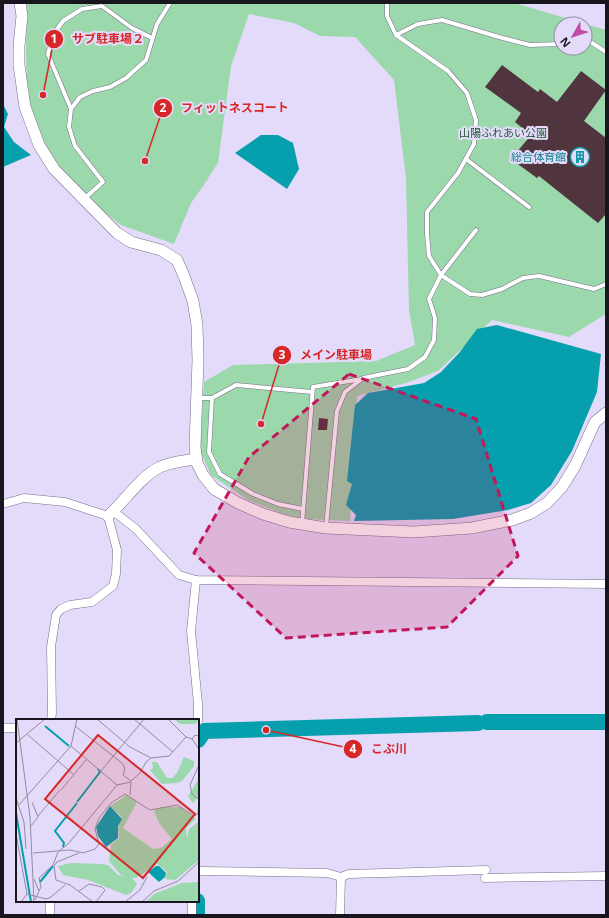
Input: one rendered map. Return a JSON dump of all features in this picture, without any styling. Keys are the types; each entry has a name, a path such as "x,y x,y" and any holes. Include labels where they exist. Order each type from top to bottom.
{"street":[{"path":"20,3 22,16 16,45 18,65 25,107 39,145 54,169 117,233 131,242 161,250 177,260 184,276 193,301 197,325 198,360 195,447 196,459 203,475 214,489 238,503 263,514 289,522 326,528 414,532 472,528 512,520 531,513 547,503 562,487 575,466 595,422 606,413"},
{"path":"110,514 151,473 160,467 176,462 196,459"},
{"path":"3,504 24,498 65,502 110,514 136,529 179,576 196,580 606,584"},
{"path":"51,719 51,647 56,615 61,608 70,605 92,602 113,586 116,574 117,550 110,514"},
{"path":"196,580 191,631 198,719"},
{"path":"3,728 16,728"},
{"path":"202,871 327,873 341,877 349,874 606,876"},
{"path":"340,915 341,877"},
{"path":"50,902 50,915"},
{"path":"192,902 192,915"}],"lane":[{"path":"83,200 103,182 75,146 69,127 71,110 80,97 93,91 110,87 126,78 146,60 157,24 170,3"},
{"path":"387,3 387,16 396,35 448,71 467,93 476,120 474,144 458,173 428,212 426,234 429,256 441,275 470,294 482,296 502,289 523,278 538,276 594,289 606,284"},
{"path":"71,110 48,54 53,35 63,21 82,10 102,6 132,28 152,38"},
{"path":"396,35 418,24 442,20 530,45 553,44"},
{"path":"593,44 606,52"},
{"path":"466,159 529,207"},
{"path":"302,524 313,387 408,369 424,357 434,340 436,318 430,299 441,275 476,230"},
{"path":"326,528 336,411 345,392 363,378"},
{"path":"196,398 212,398 236,385 312,392"},
{"path":"212,398 209,452 220,474 253,494 278,504 303,509"}],"highlighted area":[{"path":"349,374 476,419 518,556 447,627 286,638 194,553 249,457"}],"green space":[{"name":"山陽ふれあい公園","path":"27,3 515,3 559,16 553,16 553,56 593,56 593,26 606,30 606,314 569,337 492,320 438,371 406,383 357,396 350,521 304,519 283,514 248,500 211,475 200,451 204,382 233,365 376,361 415,345 409,310 406,178 394,80 355,37 320,36 294,23 249,14 231,66 218,163 191,203 174,244 121,225 93,204 61,172 44,144 34,119 27,94"}],"shaded area":[{"path":"3,104 8,114 4,127 14,142 31,155 3,167"},
{"path":"261,135 278,135 293,143 299,169 287,189 235,153"},
{"path":"497,325 601,354 597,392 572,451 551,485 531,503 508,510 453,519 354,521 356,515 346,505 352,484 347,481 355,405 368,393 424,383 441,372 459,353 477,329"}],"building":[{"path":"502,65 538,92 540,89 557,102 581,71 606,90 584,121 606,138 606,214 598,223 539,176 537,178 511,159 531,135 515,122 521,113 485,87"},
{"path":"319,418 328,419 327,430 318,430"}],"waterway":[{"path":"487,722 606,722"},
{"path":"199,738 204,731 478,723"},
{"path":"197,902 197,915"}],"place":[{"name":"サブ駐車場２","path":"43,95"},
{"name":"総合体育館","path":"580,157"},
{"name":"フィットネスコート","path":"145,161"},
{"name":"メイン駐車場","path":"261,424"},
{"name":"こぶ川","path":"266,730"}]}
